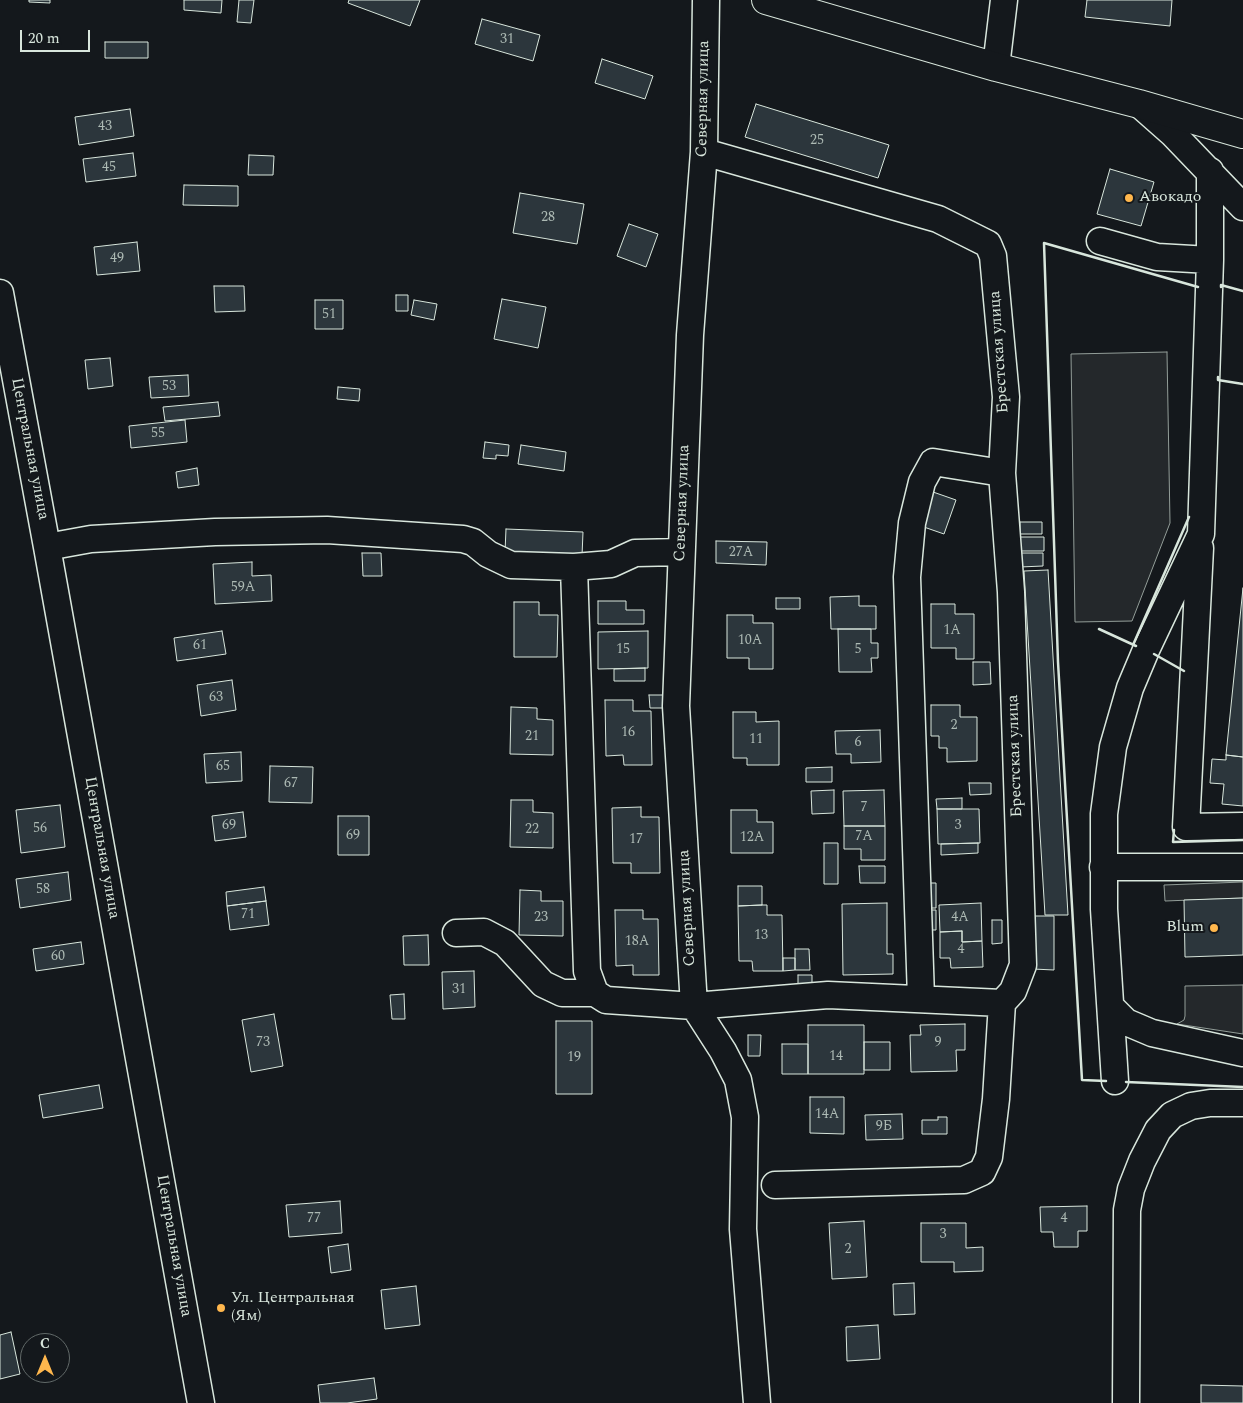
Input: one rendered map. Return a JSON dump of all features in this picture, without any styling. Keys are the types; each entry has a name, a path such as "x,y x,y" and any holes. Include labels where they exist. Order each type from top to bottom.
{"main road":[{"path":"766,0 996,67 1139,104 1243,134"}],"street":[{"name":"Северная улица","path":"690,1006 676,706 690,335 704,152 706,0"},
{"path":"996,67 1004,0"},
{"path":"1139,104 1173,134 1243,207"},
{"name":"Брестская улица","path":"704,152 938,219 988,244 993,256 1006,397 1002,473 1011,592 1023,964 1013,991 1002,1003"},
{"path":"1210,172 1210,260 1201,534 1186,827 1243,826"},
{"path":"1100,241 1157,257 1210,260"},
{"name":"Центральная улица","path":"0,293 3,330 47,547 201,1403"},
{"path":"920,998 907,577 912,523 922,482 933,462 1002,473"},
{"path":"47,547 91,539 214,532 327,530 463,539 474,542 488,554 511,565 574,567 611,564 635,553 681,552"},
{"path":"1115,1082 1103,867 1107,781 1113,747 1130,688 1201,534"},
{"path":"574,567 586,971 595,993"},
{"path":"1103,867 1243,867"},
{"path":"456,933 484,932 505,944 543,984 562,993 595,993 606,1000 690,1006 828,994 1002,1003 994,1119 989,1157 982,1172 964,1180 775,1185"},
{"path":"690,1006 723,1051 738,1080 745,1117 744,1229 757,1403"},
{"path":"1111,1007 1126,1022 1152,1033 1243,1053"},
{"path":"1126,1403 1128,1210 1131,1189 1142,1161 1158,1130 1172,1115 1191,1106 1210,1103 1243,1103"}],"shaded area":[{"path":"1167,352 1170,523 1132,621 1075,622 1071,354"},
{"path":"1243,882 1243,898 1165,901 1164,885"},
{"path":"1243,985 1243,1034 1177,1024 1184,1020 1185,1016 1185,986"}],"building":[{"path":"29,0 50,0 50,3 29,2"},
{"path":"184,0 222,0 221,13 184,10"},
{"path":"239,0 254,0 251,23 237,22"},
{"path":"349,0 420,0 410,26 348,3"},
{"path":"1087,0 1172,0 1170,26 1085,17"},
{"path":"482,19 540,35 533,61 475,44"},
{"path":"105,42 148,42 148,58 105,58"},
{"path":"602,59 653,76 645,99 595,83"},
{"path":"756,104 889,145 878,178 745,137"},
{"path":"130,109 134,136 79,145 75,117"},
{"path":"133,153 136,176 86,182 83,159"},
{"path":"249,155 274,156 273,175 248,175"},
{"path":"1110,169 1154,182 1141,226 1097,214"},
{"path":"184,185 238,186 238,206 183,205"},
{"path":"520,193 584,204 577,244 513,233"},
{"path":"629,224 658,234 646,267 617,256"},
{"path":"137,242 140,271 97,275 94,247"},
{"path":"214,286 244,286 245,311 215,312"},
{"path":"396,295 408,295 408,311 396,311"},
{"path":"502,299 546,307 538,348 494,339"},
{"path":"315,300 343,300 343,329 315,329"},
{"path":"414,300 437,304 434,320 411,315"},
{"path":"110,358 113,386 88,389 85,360"},
{"path":"188,375 189,396 151,398 149,377"},
{"path":"338,387 360,389 359,401 337,399"},
{"path":"218,402 220,416 165,421 163,407"},
{"path":"185,420 187,442 131,448 129,426"},
{"path":"485,442 509,445 508,456 496,455 496,459 483,458"},
{"path":"521,445 566,452 564,471 518,464"},
{"path":"197,468 199,485 178,488 176,472"},
{"path":"933,492 956,500 944,534 921,526"},
{"path":"1020,522 1042,522 1042,534 1020,534"},
{"path":"506,529 583,532 582,556 505,552"},
{"path":"1020,537 1044,537 1044,551 1020,551"},
{"path":"716,541 767,542 766,565 716,563"},
{"path":"362,553 381,553 382,576 363,576"},
{"path":"1020,553 1043,553 1043,566 1020,567"},
{"path":"252,562 252,576 271,575 272,601 215,604 213,564"},
{"path":"1048,570 1068,915 1045,915 1024,571"},
{"path":"1243,588 1243,757 1226,755"},
{"path":"859,596 859,606 876,606 876,629 831,629 830,597"},
{"path":"776,598 800,598 800,609 776,609"},
{"path":"598,601 626,601 626,610 644,610 644,624 598,624"},
{"path":"514,602 539,602 539,615 558,615 557,657 514,657"},
{"path":"931,604 955,604 955,614 974,614 974,659 956,659 956,648 931,648"},
{"path":"727,615 753,615 753,623 773,623 773,669 749,669 749,658 727,658"},
{"path":"838,629 871,629 871,643 878,643 878,658 871,658 872,672 839,672"},
{"path":"222,631 226,654 177,661 174,638"},
{"path":"648,631 648,668 598,669 598,632"},
{"path":"973,662 990,662 991,684 973,685"},
{"path":"645,668 645,681 614,681 614,669"},
{"path":"232,680 236,710 201,716 197,685"},
{"path":"649,695 669,695 669,708 650,708"},
{"path":"605,700 633,700 633,711 651,711 652,765 624,765 623,755 606,756"},
{"path":"931,705 960,705 960,717 977,717 977,761 947,762 947,748 939,748 939,736 931,736"},
{"path":"511,707 537,708 537,719 553,720 553,755 510,754"},
{"path":"733,712 756,712 756,722 779,721 779,765 747,765 747,758 733,758"},
{"path":"880,730 881,762 851,763 851,754 836,754 835,731"},
{"path":"241,752 242,781 206,783 204,754"},
{"path":"1226,755 1243,757 1243,806 1222,804 1224,784 1210,783 1212,759 1226,760"},
{"path":"270,766 313,767 312,803 269,802"},
{"path":"832,767 832,782 806,782 806,768"},
{"path":"969,783 991,783 991,794 970,795"},
{"path":"834,790 834,813 812,814 811,791"},
{"path":"884,790 885,826 844,826 843,791"},
{"path":"962,798 962,809 937,809 936,799"},
{"path":"511,800 533,800 533,812 553,813 553,848 510,847"},
{"path":"60,805 65,847 21,853 16,810"},
{"path":"641,807 641,817 659,817 660,873 631,873 631,863 613,863 612,808"},
{"path":"937,809 979,809 980,843 938,844"},
{"path":"731,810 757,810 757,822 773,822 773,853 731,853"},
{"path":"243,812 246,837 215,841 212,816"},
{"path":"338,816 369,816 369,855 338,855"},
{"path":"844,826 885,826 885,860 861,860 861,849 844,849"},
{"path":"824,843 838,843 838,884 824,884"},
{"path":"978,843 978,853 941,855 941,844"},
{"path":"859,866 885,866 885,883 860,883"},
{"path":"68,872 71,900 20,908 16,879"},
{"path":"925,883 936,883 936,908 926,908"},
{"path":"738,886 762,886 762,905 738,906"},
{"path":"264,887 266,901 227,906 226,892"},
{"path":"520,890 541,891 541,901 563,901 563,936 519,935"},
{"name":"Blum","path":"1243,898 1243,955 1185,957 1184,900"},
{"path":"266,901 269,925 230,930 227,906"},
{"path":"887,903 887,954 893,954 893,974 843,975 842,904"},
{"path":"981,903 982,941 962,942 962,931 940,932 939,905"},
{"path":"767,905 767,915 782,915 783,971 753,971 752,961 739,961 738,906"},
{"path":"615,910 643,910 643,919 658,919 659,975 633,975 633,965 616,966"},
{"path":"926,910 936,910 936,930 926,930"},
{"path":"1033,916 1054,916 1054,970 1033,969"},
{"path":"992,920 1002,920 1002,943 992,944"},
{"path":"962,931 962,942 982,941 983,967 951,968 950,958 940,958 940,932"},
{"path":"428,935 429,965 404,965 403,936"},
{"path":"81,942 84,964 36,971 33,949"},
{"path":"795,949 809,949 810,970 795,970"},
{"path":"783,958 795,958 795,970 783,971"},
{"path":"474,971 475,1007 443,1009 442,972"},
{"path":"798,975 812,975 812,992 798,992"},
{"path":"404,994 405,1019 392,1019 390,995"},
{"path":"274,1014 283,1066 251,1072 242,1020"},
{"path":"556,1021 592,1021 592,1094 556,1094"},
{"path":"965,1024 965,1050 956,1050 957,1071 911,1072 910,1035 921,1035 920,1025"},
{"path":"808,1025 864,1025 864,1074 808,1074"},
{"path":"748,1035 761,1035 760,1056 748,1056"},
{"path":"864,1042 890,1042 890,1070 864,1070"},
{"path":"782,1044 808,1044 808,1074 782,1074"},
{"path":"99,1085 103,1108 43,1118 39,1095"},
{"path":"810,1097 844,1097 844,1134 810,1133"},
{"path":"902,1114 903,1139 866,1140 865,1115"},
{"path":"938,1117 947,1117 947,1134 922,1134 922,1120 938,1120"},
{"path":"340,1201 342,1233 289,1237 286,1205"},
{"path":"1087,1206 1087,1231 1078,1231 1078,1247 1054,1247 1053,1232 1041,1232 1040,1207"},
{"path":"864,1221 867,1277 832,1279 829,1223"},
{"path":"921,1223 966,1223 966,1248 983,1247 983,1271 954,1272 954,1262 921,1262"},
{"path":"348,1244 351,1270 331,1273 328,1247"},
{"path":"914,1283 915,1314 894,1315 893,1284"},
{"path":"416,1286 420,1325 385,1329 381,1290"},
{"path":"878,1325 880,1359 847,1361 846,1327"},
{"path":"11,1332 20,1374 0,1379 0,1335"},
{"path":"374,1378 377,1399 347,1403 320,1403 318,1385"},
{"path":"1201,1385 1243,1386 1243,1403 1201,1403"}],"wall":[{"path":"1106,1081 1082,1080 1058,662 1044,243 1198,287"},
{"path":"1221,287 1221,285 1243,291"},
{"path":"1218,377 1218,380 1243,384"},
{"path":"1133,645 1189,517"},
{"path":"1099,629 1136,646"},
{"path":"1154,654 1184,671"},
{"path":"1174,830 1173,842 1243,840"},
{"path":"1126,1082 1243,1087"}],"place":[{"name":"Авокадо","path":"1129,198"},
{"name":"Blum","path":"1214,928"},
{"name":"Ул. Центральная (Ям)","path":"221,1308"}]}
